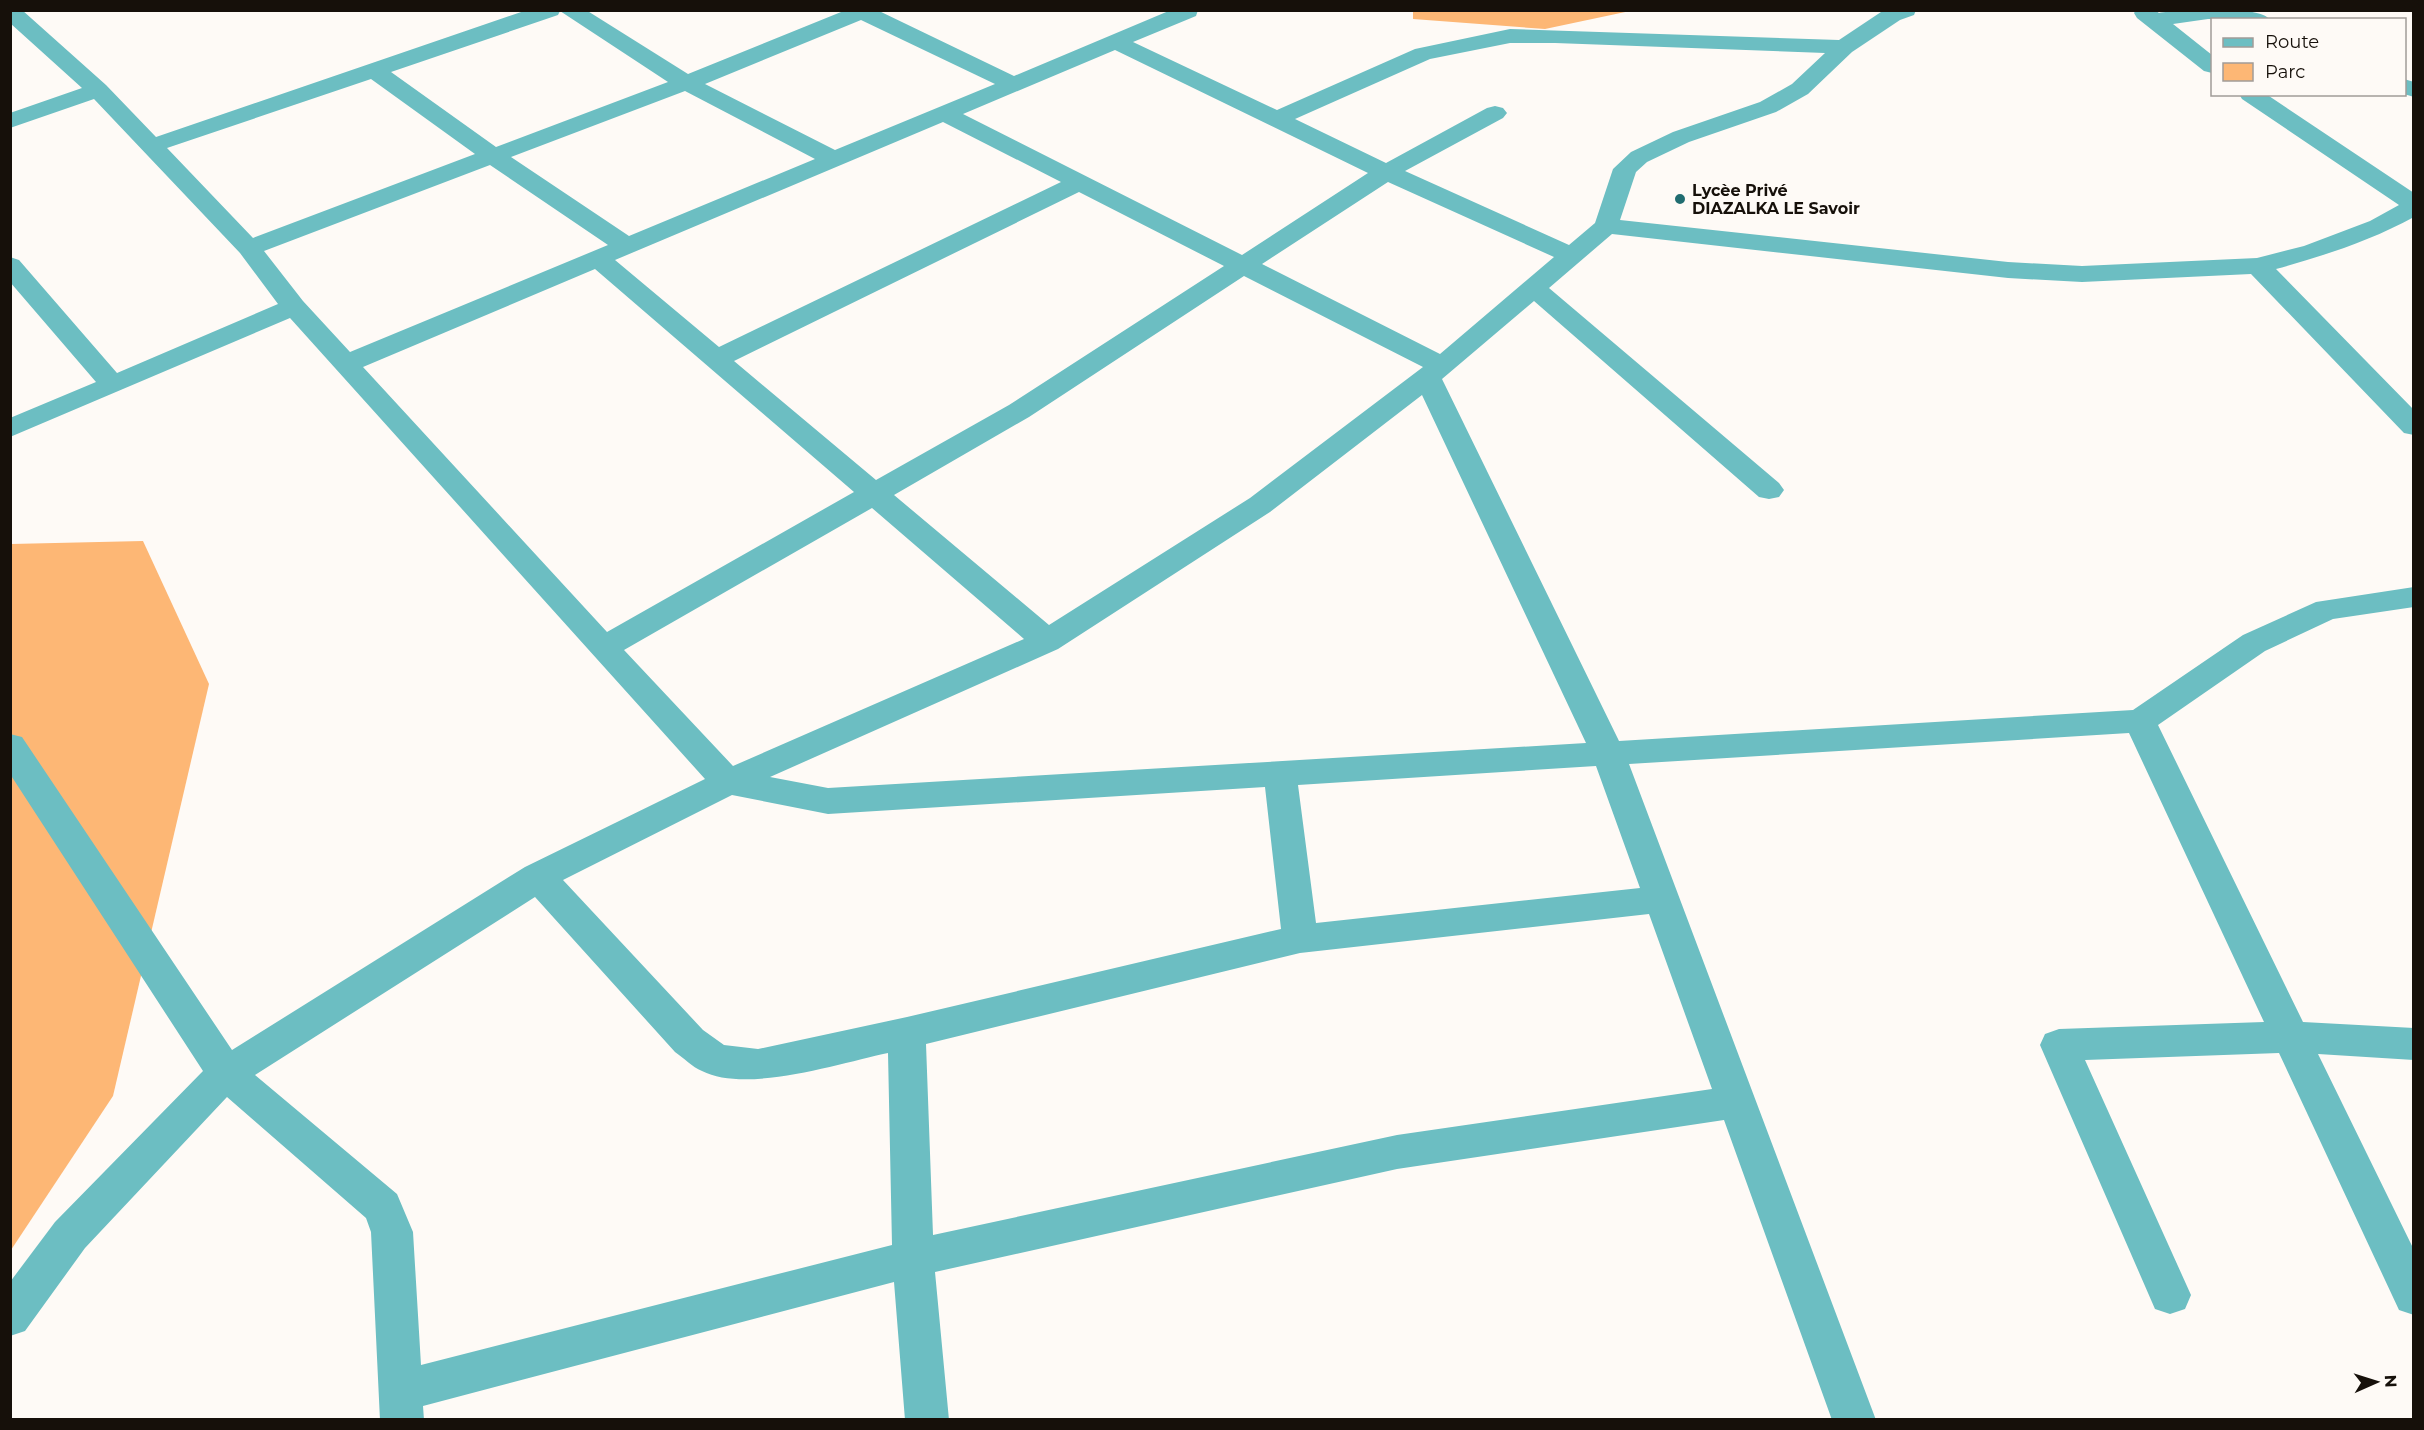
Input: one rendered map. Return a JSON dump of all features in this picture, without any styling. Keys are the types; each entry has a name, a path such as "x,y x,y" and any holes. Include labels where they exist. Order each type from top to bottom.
{"street":[{"path":"151,146 550,10"},
{"path":"570,10 687,83 833,159"},
{"path":"10,1317 70,1235 226,1073 538,877 728,782 1047,640 1260,505 1435,372 1606,226 1625,169 1639,157 1681,137 1768,107 1800,89 1844,47 1892,15 1906,10"},
{"path":"249,248 687,83 862,11 1014,84"},
{"path":"346,364 1188,11"},
{"path":"2149,15 2227,11 2255,18"},
{"path":"14,13 98,90 249,248 294,307 603,648 728,782 828,801 2140,721 2254,643 2327,609 2414,597"},
{"path":"2149,15 2211,65"},
{"path":"1278,118 1423,54 1510,36 1844,47"},
{"path":"1116,42 1278,118 1386,172 1573,256"},
{"path":"375,71 493,156 627,246"},
{"path":"10,121 98,90"},
{"path":"1606,226 2008,270 2082,274 2259,266 2313,251 2379,226 2414,205 2253,96"},
{"path":"943,113 1243,265 1435,372 1608,753 1854,1419"},
{"path":"603,648 1019,411 1386,172 1495,113"},
{"path":"718,358 1080,182"},
{"path":"597,258 718,358 1047,640"},
{"path":"10,265 112,384"},
{"path":"2259,266 2414,427"},
{"path":"1534,288 1769,490"},
{"path":"10,429 294,307"},
{"path":"2140,721 2414,1296"},
{"path":"10,746 226,1073 383,1207 392,1232 402,1405 913,1258 1397,1152 1736,1102"},
{"path":"1280,773 1300,939"},
{"path":"538,877 689,1041 714,1060 758,1065 908,1033 1300,939 1662,899"},
{"path":"908,1033 913,1258 927,1419"},
{"path":"2170,1295 2059,1045 2291,1037 2414,1044"}],"green space":[{"path":"1413,10 1630,11 1545,29 1413,19"},
{"path":"143,541 209,684 113,1096 11,1250 11,544"}],"place":[{"name":"Lycèe Privé DIAZALKA LE Savoir","path":"1680,199"}]}
